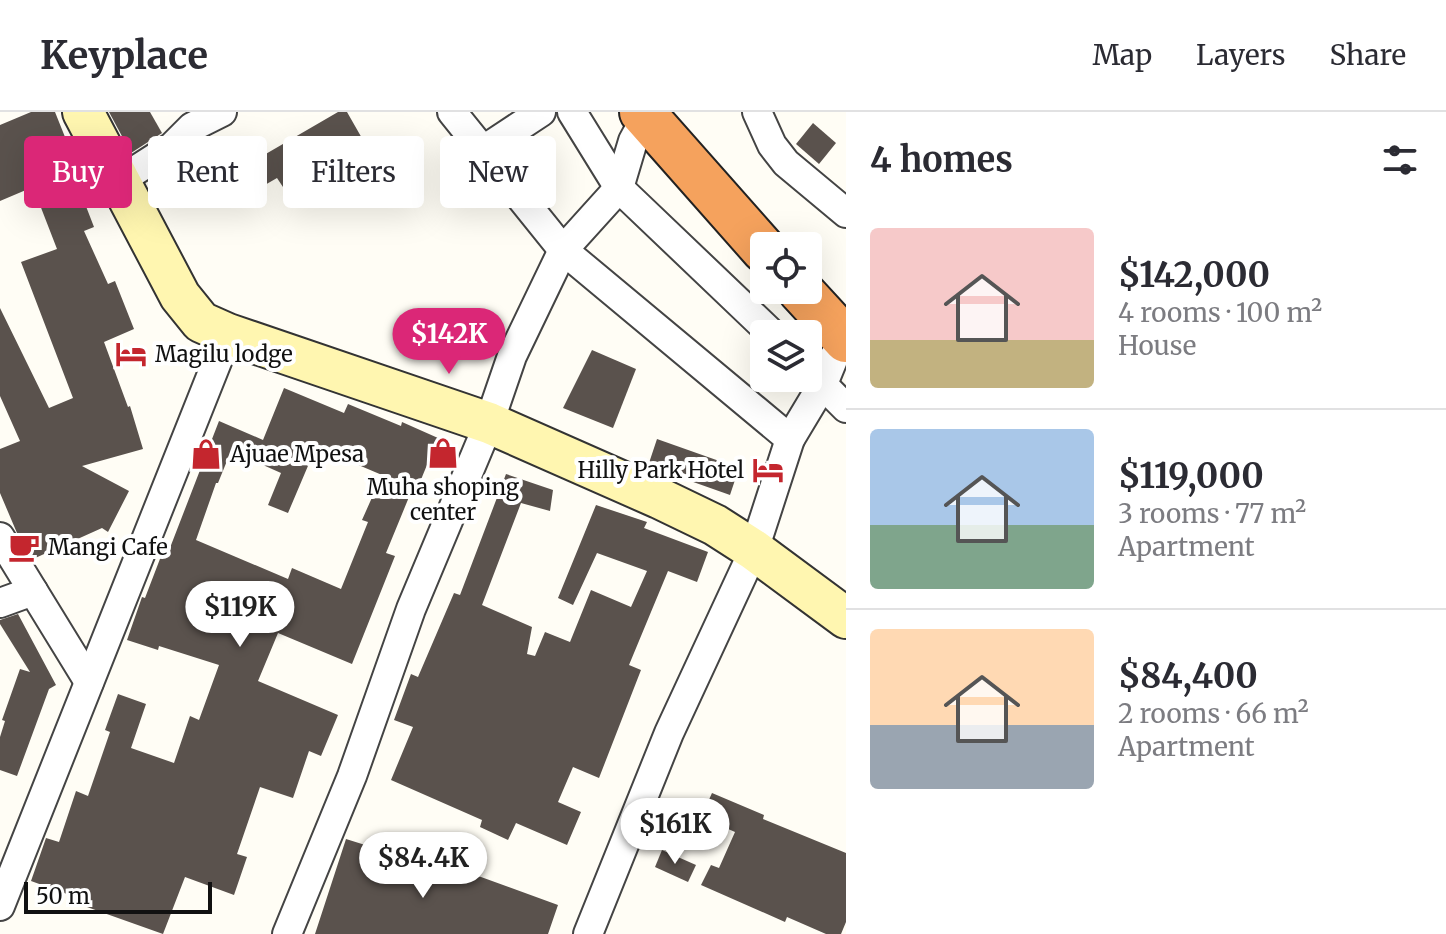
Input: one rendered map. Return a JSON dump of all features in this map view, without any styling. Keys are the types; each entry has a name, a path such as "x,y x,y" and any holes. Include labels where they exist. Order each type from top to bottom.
{"highway":[{"path":"644,114 750,234"},
{"path":"813,304 846,340"}],"street":[{"path":"83,112 96,136"},
{"path":"132,173 172,147 196,120 222,112"},
{"path":"452,112 470,136"},
{"path":"505,136 541,112"},
{"path":"572,112 619,188 757,320"},
{"path":"759,113 772,145 786,163 846,213"},
{"path":"287,934 352,776 411,609 489,423 512,356 563,250 619,188 644,114"},
{"path":"132,206 180,296 201,322 489,423 673,505 715,525 754,550 846,618"},
{"path":"529,208 563,250 790,439"},
{"path":"0,906 228,334"},
{"path":"822,370 846,340"},
{"path":"822,384 846,408"},
{"path":"588,934 669,733 754,550 790,439 809,392"},
{"path":"0,537 89,682"},
{"path":"0,603 33,591"}],"building":[{"path":"31,112 55,112 65,136 24,136 24,191 0,201 0,125"},
{"path":"109,112 150,112 162,133 148,136 148,142 132,152 132,136 122,136"},
{"path":"338,112 347,112 361,136 297,136"},
{"path":"813,123 836,143 819,164 796,144"},
{"path":"283,144 283,187 277,178 267,184 267,153"},
{"path":"41,208 87,208 94,227 84,231 108,284 115,281 134,329 104,342 130,406 143,449 82,466 129,491 108,532 102,528 33,559 17,533 0,493 0,449 20,441 0,396 0,308 49,408 73,398 21,262 57,249"},
{"path":"592,350 636,369 613,428 563,408"},
{"path":"284,388 344,413 348,404 438,438 420,482 416,480 386,553 395,556 352,664 278,633 258,681 338,715 321,756 309,751 293,798 260,787 237,854 247,857 234,895 185,877 163,934 87,907 89,902 31,881 46,838 59,842 76,791 88,796 110,732 105,730 118,694 146,704 131,748 174,763 190,716 199,720 219,665 159,646 158,650 127,640 163,551 168,553 219,421 263,440","holes":["316,447 382,475 362,520 368,522 341,589 292,568 288,579 196,540 231,451 281,473 268,505 288,513"]},
{"path":"657,439 739,468 730,495 648,466"},
{"path":"506,474 553,490 550,511 521,503 482,605 532,627 527,654 535,656 545,632 570,642 591,590 631,607 647,571 597,553 573,605 558,598 596,505 647,522 644,528 708,552 697,582 668,571 629,665 641,670 599,778 573,767 558,802 581,812 567,845 516,823 508,840 480,827 482,820 391,780 413,727 394,720 411,674 418,677 454,593 460,595"},
{"path":"18,614 56,685 49,689 17,776 0,770 0,737 5,721 2,720 20,669 30,672 0,620"},
{"path":"712,793 764,815 763,819 846,853 846,922 841,934 826,934 787,917 785,922 701,885 711,865 719,868 735,832 701,817"},
{"path":"346,839 458,874 459,869 558,905 548,934 315,934"},
{"path":"662,850 696,865 688,882 655,867"}],"place":[{"name":"Magilu lodge","path":"131,354"},
{"name":"Muha shoping center","path":"443,453"},
{"name":"Ajuae Mpesa","path":"206,454"},
{"name":"Hilly Park Hotel","path":"768,470"},
{"name":"Mangi Cafe","path":"24,547"}]}
